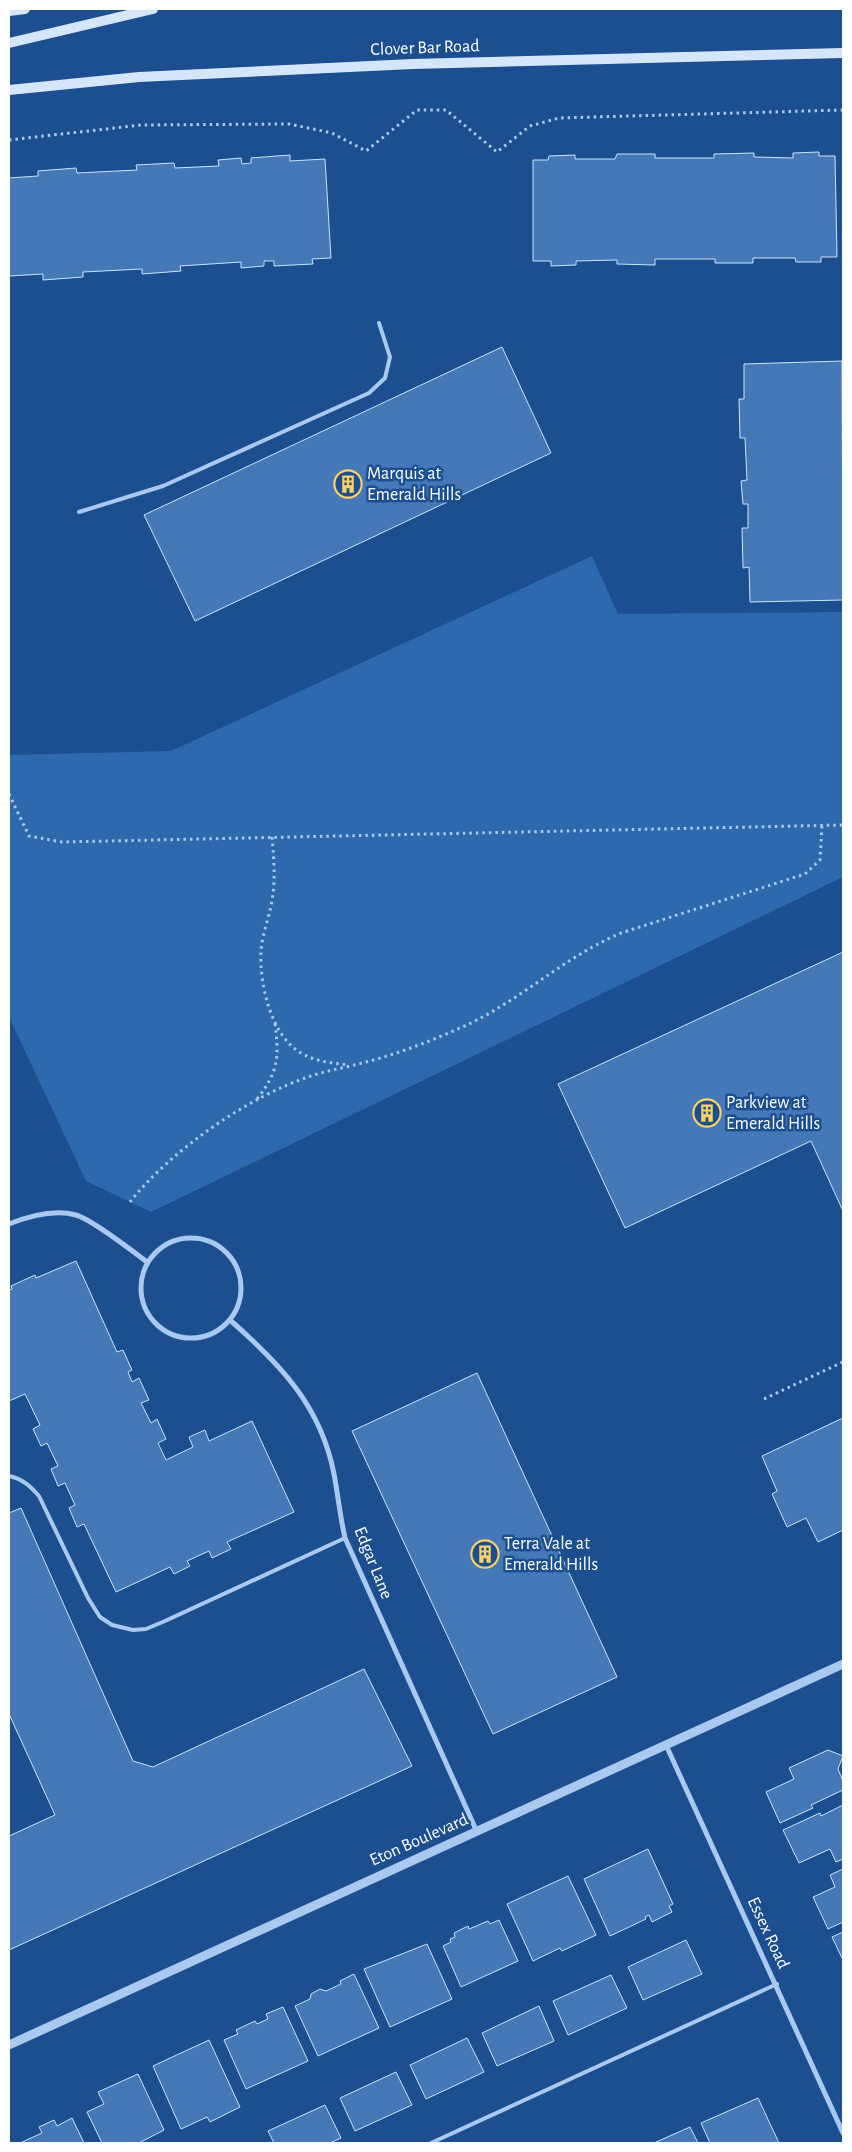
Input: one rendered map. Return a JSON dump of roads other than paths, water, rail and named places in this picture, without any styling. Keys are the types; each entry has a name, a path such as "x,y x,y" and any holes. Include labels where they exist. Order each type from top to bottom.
{"main road":[{"path":"9,11 25,9"},
{"path":"9,43 153,9"},
{"name":"Clover Bar Road","path":"9,90 139,77 413,64 843,53"}],"street":[{"path":"9,1224 34,1216 58,1212 78,1215 147,1262"},
{"path":"188,1237 205,1239 220,1246 231,1258 239,1273 241,1289 238,1306 230,1320 217,1331 202,1337 185,1338 169,1334 155,1324 145,1310 140,1294 141,1278 147,1262 158,1249 172,1240 188,1237"},
{"name":"Edgar Lane","path":"230,1320 277,1363 309,1406 323,1437 334,1473 345,1538 476,1832"},
{"name":"Eton Boulevard","path":"9,2044 843,1664"},
{"name":"Essex Road","path":"666,1745 777,1984 843,2133"}],"lane":[{"path":"79,512 163,486 370,393 385,378 390,358 379,323"},
{"path":"9,1476 25,1482 40,1496 88,1598 100,1617 112,1626 133,1630 146,1629 165,1621 345,1538"},
{"path":"431,2143 777,1984"}],"place":[{"name":"Marquis at Emerald Hills","path":"348,484"},
{"name":"Parkview at Emerald Hills","path":"707,1113"},
{"name":"Terra Vale at Emerald Hills","path":"485,1554"}]}
